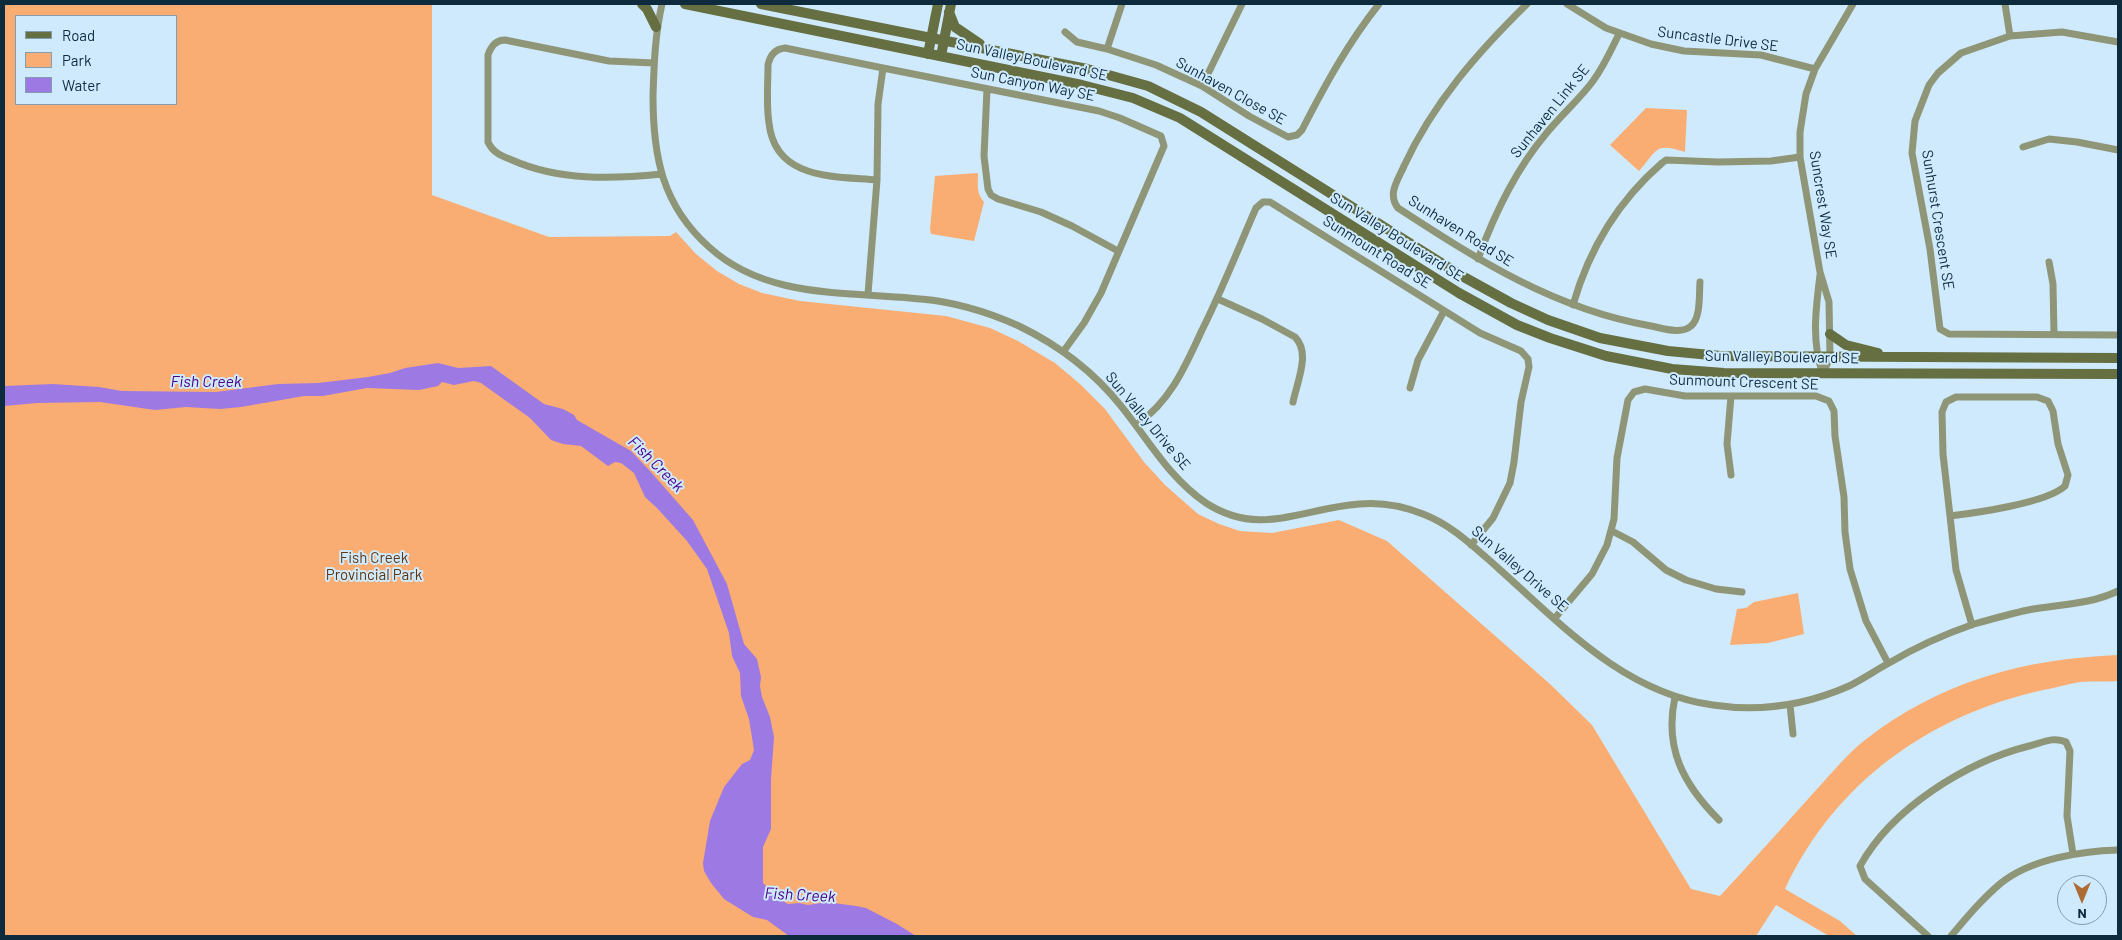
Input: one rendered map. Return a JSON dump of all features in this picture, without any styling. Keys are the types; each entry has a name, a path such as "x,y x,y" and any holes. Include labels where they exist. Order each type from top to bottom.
{"main road":[{"path":"642,4 656,27"},
{"name":"Sun Valley Boulevard SE","path":"685,4 1099,88 1133,98 1180,118 1465,297 1517,325 1606,356 1672,369 1724,373 2118,374"},
{"name":"Sun Valley Boulevard SE","path":"761,4 1111,75 1165,93 1210,117 1462,276 1511,303 1557,323 1600,338 1668,351 1721,356 2118,358"},
{"path":"928,54 938,4"},
{"path":"941,56 950,8"},
{"path":"950,8 955,27 989,49"},
{"path":"1830,334 1840,342 1853,348 1904,357"},
{"path":"2084,374 2118,380"}],"street":[{"name":"Sun Valley Drive SE","path":"662,4 656,27 653,130 662,174 671,197 691,229 708,247 740,270 764,280 786,286 923,299 974,309 1021,327 1063,352 1109,392 1136,425 1156,454 1180,481 1202,500 1232,515 1253,520 1275,520 1345,506 1384,504 1416,511 1438,520 1472,545 1555,618 1616,668 1642,683 1675,697 1726,707 1761,708 1790,704 1823,696 1844,688 1923,645 1972,625 2029,610 2086,603 2118,591"},
{"path":"1107,49 1122,4"},
{"path":"1202,86 1242,4"},
{"name":"Sunhaven Close SE","path":"1065,32 1077,42 1107,49 1156,65 1202,86 1284,136 1294,136 1302,130 1330,75 1379,4"},
{"name":"Sunhaven Road SE","path":"1527,4 1486,45 1444,97 1418,138 1392,193 1393,201 1398,208 1478,260 1522,283 1573,305 1642,324 1678,330 1691,327 1696,320 1700,282"},
{"name":"Suncastle Drive SE","path":"1567,4 1593,21 1619,34 1668,48 1761,55 1814,69"},
{"name":"Suncrest Way SE","path":"1823,374 1830,357 1829,302 1820,272 1800,157 1802,113 1814,69 1854,4"},
{"path":"2005,4 2010,36"},
{"name":"Sunhurst Crescent SE","path":"2118,42 2062,32 2010,36 1961,53 1938,73 1929,85 1915,121 1912,153 1930,249 1940,329 1949,334 2118,335"},
{"name":"Sunhaven Link SE","path":"1478,260 1493,219 1517,175 1545,134 1596,77 1619,34"},
{"path":"654,63 609,61 506,40 499,41 491,48 488,55 488,142 494,151 514,161 558,174 606,177 662,174"},
{"name":"Sun Canyon Way SE","path":"877,180 814,174 799,169 783,156 773,140 769,126 768,65 770,56 786,48 1099,111 1161,136 1164,142 1164,149 1101,293 1084,323 1063,352"},
{"path":"868,294 877,180 877,124 883,68"},
{"path":"987,89 984,142 988,193 994,198 1041,212 1072,226 1118,251"},
{"path":"2023,147 2049,139 2118,150"},
{"path":"1573,305 1587,264 1602,234 1628,196 1666,160 1718,162 1800,157"},
{"name":"Sunmount Road SE","path":"1136,425 1159,406 1176,385 1218,299 1256,208 1260,203 1266,201 1272,203 1480,333 1521,351 1529,362 1521,402 1510,483 1493,518 1472,545"},
{"path":"2049,262 2053,284 2054,334"},
{"name":"Suncrest Way SE","path":"1820,272 1816,303 1817,357 1823,374"},
{"path":"1218,299 1262,319 1300,341 1303,357 1293,402"},
{"path":"1410,388 1418,360 1444,311"},
{"name":"Sunmount Crescent SE","path":"1555,618 1592,574 1602,558 1612,531 1617,458 1630,396 1639,390 1645,389 1685,396 1816,396 1826,399 1834,411 1835,436 1843,484 1845,532 1850,570 1866,621 1888,663"},
{"path":"1731,396 1727,444 1731,476"},
{"path":"1950,516 2011,506 2054,493 2065,486 2068,474 2058,444 2053,410 2048,401 2037,397 1956,397 1946,402 1942,409 1945,478 1956,570 1972,625"},
{"path":"1612,531 1633,542 1666,570 1686,580 1716,589 1742,592"},
{"path":"1675,697 1671,732 1676,757 1694,790 1719,820"},
{"path":"1790,704 1793,734"},
{"path":"1928,936 1865,879 1860,866 1889,828 1916,803 1943,784 1980,764 2016,749 2056,739 2066,742 2070,751 2067,816 2073,854"},
{"path":"1951,936 1980,902 2003,882 2023,870 2086,851 2118,850"}],"green space":[{"name":"Fish Creek Provincial Park","path":"4,4 432,4 432,195 549,237 670,236 676,232 696,254 717,271 739,284 762,293 800,301 946,316 990,328 1018,341 1055,363 1080,384 1105,409 1144,462 1165,485 1198,514 1240,531 1272,533 1339,520 1387,541 1550,684 1592,725 1691,889 1720,896 1852,751 1865,740 1923,702 1953,688 2016,668 2083,657 2118,655 2118,681 2080,682 2002,701 1962,717 1925,736 1890,759 1859,786 1831,816 1806,851 1785,889 1840,921 1857,936 1829,936 1776,905 1756,936 4,936"},
{"path":"1646,108 1687,110 1685,152 1662,148 1654,153 1639,171 1610,145"},
{"path":"978,173 979,192 984,202 974,241 931,234 935,176"},
{"path":"1798,593 1804,634 1768,643 1730,645 1737,609 1746,608 1754,602"}],"water":[{"path":"438,363 458,368 491,366 544,404 563,409 574,415 577,420 631,451 693,520 727,584 744,644 757,659 761,677 762,697 770,717 774,737 771,779 771,829 763,847 763,883 779,899 788,904 799,903 808,905 827,902 866,908 916,936 789,936 767,920 753,917 724,899 711,883 704,871 703,863 710,821 724,787 742,764 750,760 754,750 749,719 741,696 740,673 732,656 729,633 707,569 687,541 645,497 634,473 621,463 615,462 608,466 581,446 563,444 551,440 530,418 481,383 474,381 454,385 442,382 438,386 419,390 367,388 323,396 304,396 220,409 186,407 155,410 100,402 37,403 4,406 4,386 53,384 99,387 122,391 216,392 278,384 318,383 368,377 405,368"}],"water label":[{"name":"Fish Creek","path":"206,382"},
{"name":"Fish Creek","path":"656,464"},
{"name":"Fish Creek","path":"800,895"}]}
